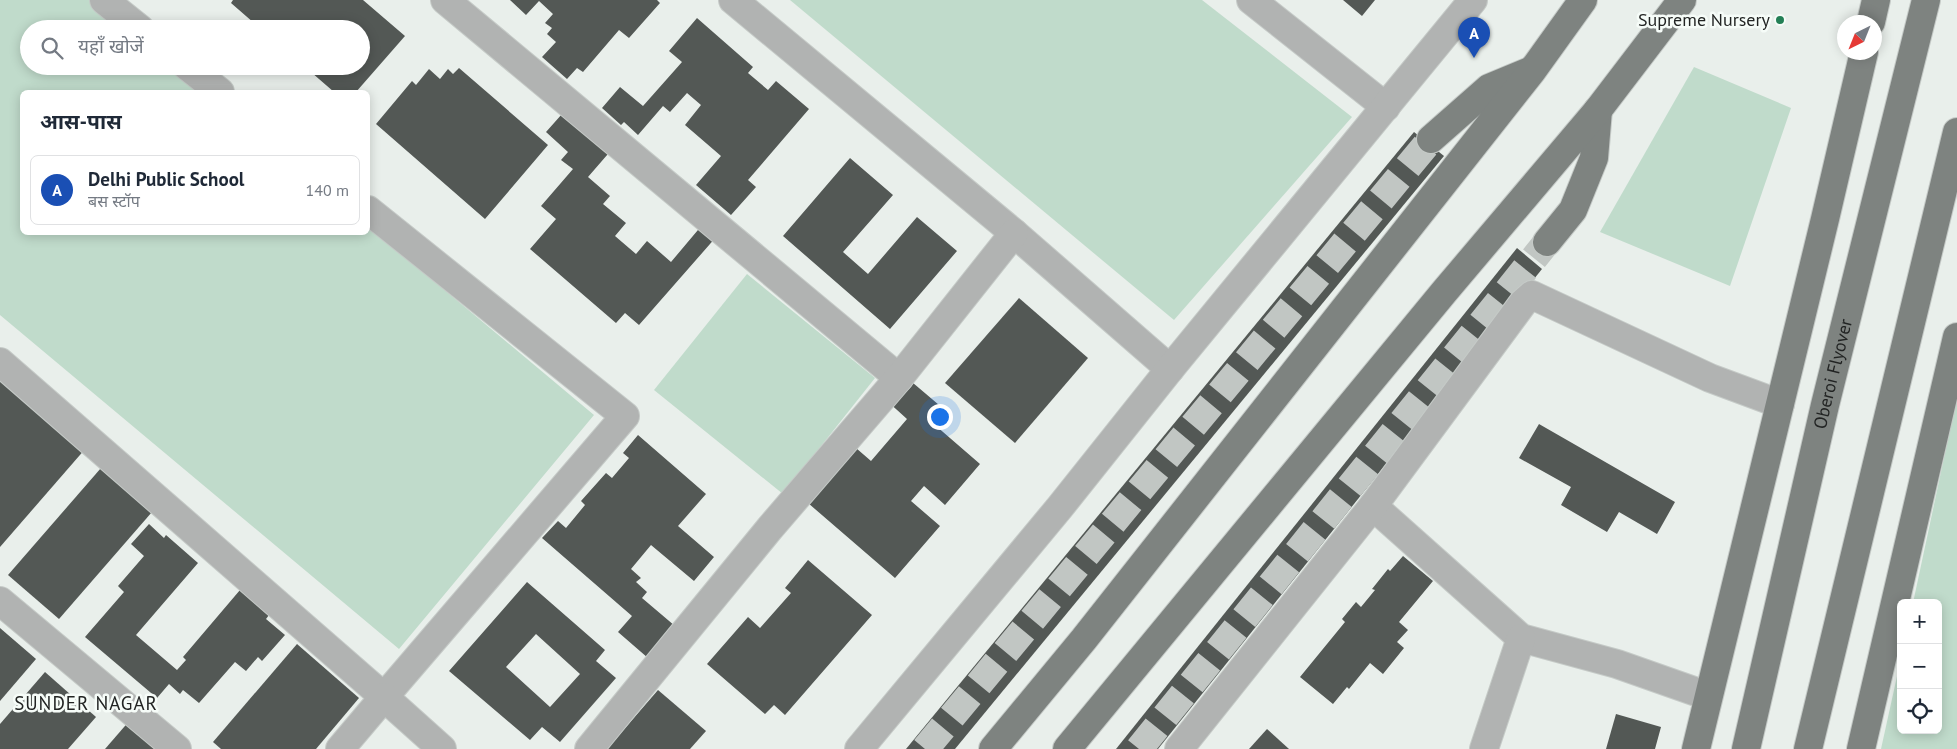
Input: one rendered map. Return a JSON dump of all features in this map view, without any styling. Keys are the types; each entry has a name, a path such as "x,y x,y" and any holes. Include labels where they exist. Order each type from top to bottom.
{"main road":[{"path":"993,749 1084,639 1532,71 1583,0"},
{"path":"1067,749 1444,292 1598,110 1682,0"},
{"path":"1872,15 1876,0"},
{"name":"Oberoi Flyover","path":"1746,749 1825,405 1926,0"},
{"path":"1696,749 1862,60"},
{"path":"1431,138 1490,88 1532,71"},
{"path":"1547,242 1573,210 1594,158 1598,110"},
{"path":"1808,749 1957,132"},
{"path":"1861,749 1957,337"}],"street":[{"path":"104,0 129,20"},
{"path":"445,0 899,378"},
{"path":"733,0 1014,233 1170,369"},
{"path":"1251,0 1386,107"},
{"path":"859,749 1060,507 1170,369 1474,0"},
{"path":"198,75 217,90"},
{"path":"340,749 626,416 370,212"},
{"path":"589,749 770,528 899,378 1014,233"},
{"path":"1179,749 1373,506 1522,303 1532,294 1710,378 1780,404"},
{"path":"0,362 442,749"},
{"path":"1373,506 1521,638 1617,664 1708,696"},
{"path":"0,601 177,749"},
{"path":"1484,749 1521,638"}],"green space":[{"path":"0,0 97,0 120,20 20,20 20,75 187,75 206,90 20,90 20,235 370,235 370,228 594,415 399,649 0,315"},
{"path":"790,0 1202,0 1352,117 1174,320"},
{"path":"1694,67 1791,108 1730,286 1600,232"},
{"path":"747,274 875,378 783,494 654,390"},
{"path":"1957,397 1957,749 1881,749 1897,676 1897,734 1942,734 1942,599 1914,599"}],"building":[{"path":"233,0 363,0 405,36 358,90 332,90 314,75 370,75 370,20 251,20 231,3"},
{"path":"510,0 657,0 660,3 629,38 619,30 583,72 577,68 567,79 542,57 556,42 547,34 552,28 545,23 553,14 539,1 526,15"},
{"path":"1343,0 1375,0 1362,16"},
{"path":"697,18 753,67 748,73 768,90 776,81 809,109 748,180 756,187 731,215 696,185 721,156 685,125 701,105 687,93 670,112 663,106 638,135 624,122 621,125 602,108 620,87 643,106 682,62 669,51"},
{"path":"459,68 548,145 485,219 376,124 412,81 416,85 429,69 440,79 448,69 453,74"},
{"path":"562,114 582,132 589,125 614,147 588,177 610,196 603,204 626,223 615,236 636,254 647,241 671,262 703,224 717,236 639,325 625,313 616,323 530,249 556,219 541,206 573,169 561,160 568,152 546,132"},
{"path":"1414,132 1444,156 955,749 906,749"},
{"path":"850,158 893,195 843,252 868,274 917,217 957,251 890,329 783,236"},
{"path":"1517,248 1542,269 1158,749 1116,749"},
{"path":"1019,298 1088,358 1015,443 945,383"},
{"path":"0,374 86,448 0,547"},
{"path":"906,377 939,405 928,419 980,464 945,505 924,486 911,501 940,526 895,578 808,503 856,448 871,461 907,419 886,400"},
{"path":"1539,424 1675,502 1657,534 1619,512 1607,532 1561,505 1571,487 1519,458"},
{"path":"638,435 706,494 678,526 714,557 694,581 651,545 631,569 641,578 636,582 647,592 642,598 675,626 648,658 618,632 632,616 542,538 558,521 566,528 585,505 581,501 606,473 612,478 629,458 623,453"},
{"path":"101,468 152,512 59,619 8,575"},
{"path":"149,524 164,538 166,535 198,563 136,635 177,670 186,660 183,657 240,590 269,615 266,619 285,635 262,661 258,657 246,671 235,662 199,703 183,690 180,694 169,684 157,698 85,637 124,592 118,586 144,556 131,544"},
{"path":"1403,556 1433,581 1399,622 1408,630 1397,642 1404,648 1383,674 1370,663 1349,689 1347,687 1333,704 1300,677 1345,622 1342,619 1356,602 1361,607 1375,590 1372,589 1388,569 1390,571"},
{"path":"808,560 872,615 785,715 774,705 765,714 707,664 748,617 760,628 791,593 785,588"},
{"path":"527,582 605,650 596,661 616,678 560,742 542,727 530,740 449,671","holes":["536,634 580,674 550,707 506,667"]},
{"path":"0,628 36,659 0,701"},
{"path":"297,644 359,698 316,749 221,749 213,742"},
{"path":"45,672 96,717 68,749 0,749 0,724"},
{"path":"658,690 706,731 690,749 607,749"},
{"path":"1616,714 1661,727 1655,749 1606,749"},
{"path":"131,719 166,749 105,749"},
{"path":"1267,729 1289,749 1249,749"}],"tunnel":[{"path":"925,749 1431,139"},
{"path":"1139,749 1547,242"}],"place":[{"name":"Supreme Nursery","path":"1780,20"},
{"name":"Delhi Public School","path":"1474,58"}],"district":[{"name":"SUNDER NAGAR","path":"86,703"}]}
